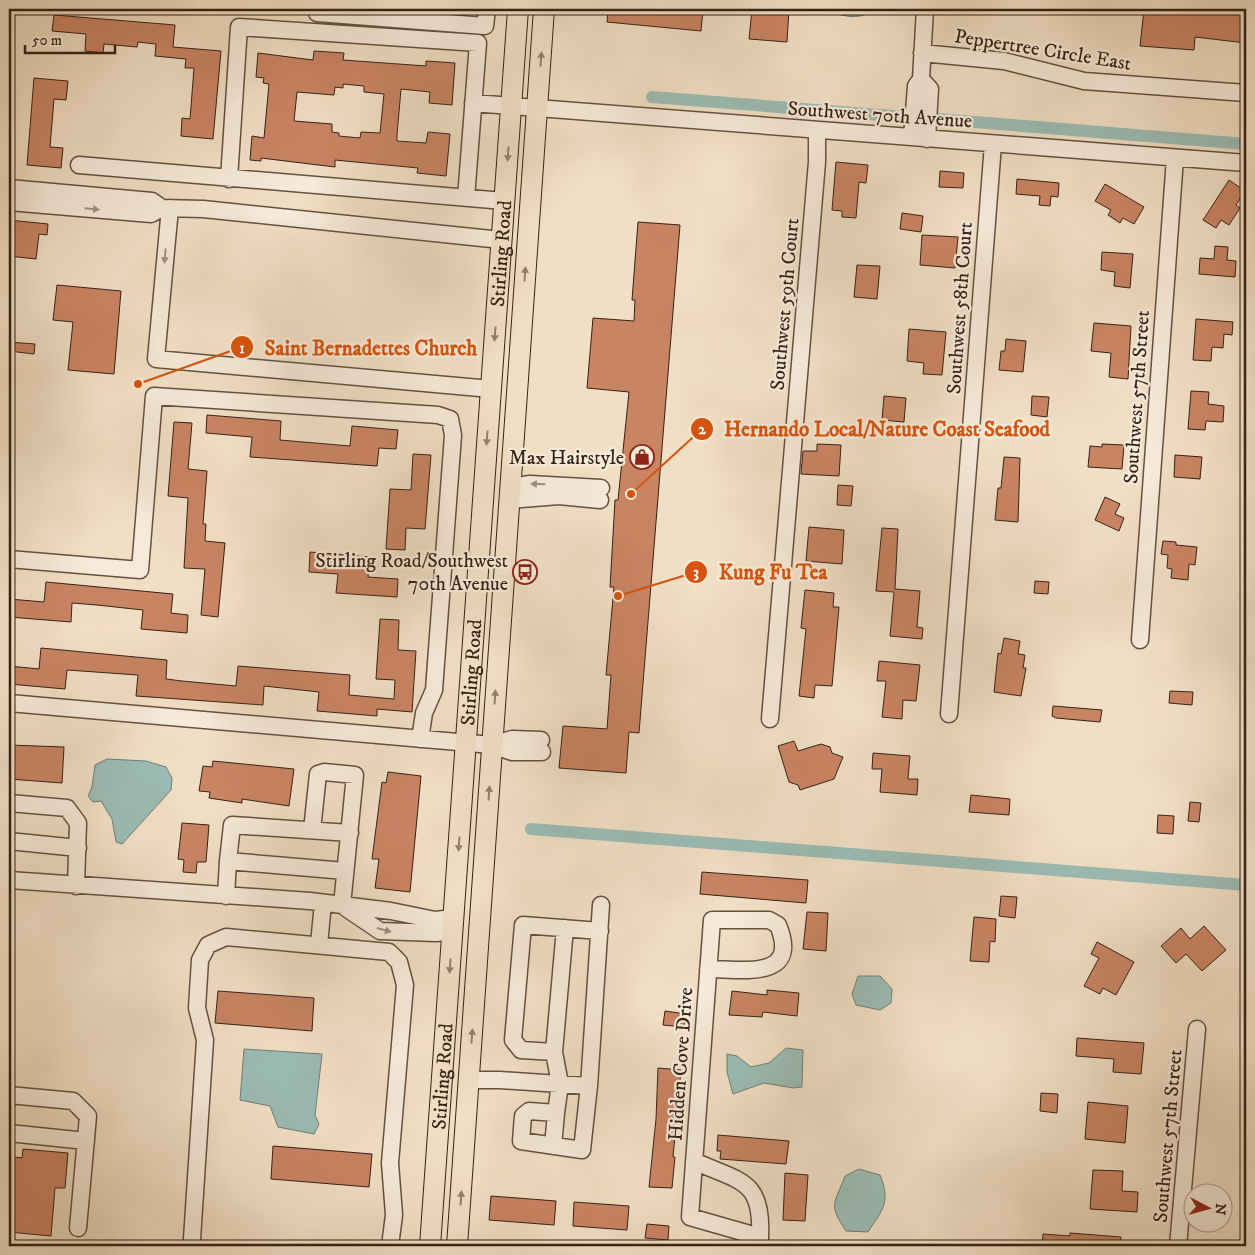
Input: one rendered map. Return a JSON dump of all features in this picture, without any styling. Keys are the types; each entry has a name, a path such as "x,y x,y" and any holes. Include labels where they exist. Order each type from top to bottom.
{"main road":[{"name":"Stirling Road","path":"430,1246 518,9"},
{"name":"Stirling Road","path":"457,1246 544,9"},
{"path":"491,389 517,392"}],"street":[{"path":"317,9 316,13 485,26 487,9"},
{"path":"920,138 930,89 921,79 925,9"},
{"path":"229,179 239,27 478,43 466,198"},
{"name":"Peppertree Circle East","path":"922,52 1004,60 1084,81 1246,93"},
{"name":"Southwest 70th Avenue","path":"473,103 1246,163"},
{"name":"Southwest 59th Court","path":"770,719 817,162 817,131"},
{"name":"Southwest 58th Court","path":"949,714 993,144"},
{"name":"Southwest 57th Street","path":"1140,640 1175,158"},
{"path":"79,165 504,201"},
{"path":"9,188 150,214 166,208 203,209 501,240"},
{"path":"9,202 72,201"},
{"path":"166,208 156,359 491,389"},
{"path":"9,559 140,570 154,396 438,415 450,419 453,435 434,690 424,713 420,739"},
{"path":"510,494 530,484 600,494"},
{"path":"9,703 492,745 512,739 542,746"},
{"path":"312,830 318,774 324,772 355,774 345,871 348,906 380,931 436,933 453,924"},
{"path":"9,803 68,808 78,823 76,886"},
{"path":"231,896 228,862 232,825 350,832"},
{"path":"9,841 78,848"},
{"path":"228,862 345,871"},
{"path":"9,880 299,900 391,911 453,924"},
{"path":"318,944 323,903"},
{"path":"556,1113 528,1111 523,1116 521,1141 582,1150 589,1086 601,905"},
{"name":"Hidden Cove Drive","path":"694,1161 752,1190 757,1198 761,1217 760,1242 690,1217 694,1161 708,969 712,920 769,920 778,925 783,943 781,956 776,965 765,970 708,969"},
{"path":"554,1052 521,1050 513,1040 523,925 600,931"},
{"path":"553,1146 560,1084 554,1052 565,928"},
{"path":"194,1246 192,1239 205,1040 196,1008 200,960 208,945 226,937 390,952 399,962 405,985 390,1163 394,1215 390,1246"},
{"name":"Southwest 57th Street","path":"1178,1246 1197,1029"},
{"path":"469,1080 589,1086"},
{"path":"9,1099 73,1101 88,1116 78,1228"},
{"path":"9,1133 86,1141"}],"water":[{"path":"829,9 875,9 865,15 845,16"},
{"path":"107,759 146,761 166,767 172,778 171,790 122,844 116,842 112,819 101,801 93,802 88,796 92,787 95,765"},
{"path":"858,976 880,976 892,989 891,1003 880,1010 856,1005 852,994"},
{"path":"786,1048 803,1050 802,1087 793,1088 764,1083 733,1094 727,1072 727,1054 737,1056 751,1067 769,1063"},
{"path":"244,1049 322,1054 315,1115 319,1124 314,1134 278,1127 270,1106 240,1100"},
{"path":"859,1169 880,1175 885,1192 884,1205 868,1232 846,1231 835,1209 836,1199 845,1176"}],"building":[{"path":"608,9 703,9 701,31 607,22"},
{"path":"752,9 789,9 787,42 749,39"},
{"path":"1144,9 1246,9 1246,43 1195,37 1194,50 1140,46"},
{"path":"54,15 175,25 173,47 221,51 213,139 181,136 182,118 190,119 194,68 185,68 186,59 155,56 156,44 138,42 137,47 104,44 103,53 85,51 86,34 52,31"},
{"path":"314,51 344,53 343,60 426,66 426,61 455,63 452,105 429,103 430,92 401,89 397,135 397,141 426,143 428,132 450,134 446,176 417,173 418,168 335,160 335,167 261,158 261,161 250,160 252,136 264,138 269,84 263,83 264,78 256,77 258,53 313,60","holes":["343,84 364,86 364,92 384,94 380,133 361,132 360,138 339,136 339,133 332,132 332,124 294,121 297,92 334,95 335,87 343,88"]},
{"path":"34,78 68,81 66,100 54,99 50,147 63,148 61,168 27,165"},
{"path":"836,162 868,165 866,183 859,182 856,218 842,217 842,211 832,210"},
{"path":"940,171 964,173 963,188 939,187"},
{"path":"1017,179 1059,183 1058,197 1051,196 1050,206 1039,205 1040,196 1016,194"},
{"path":"1229,180 1245,191 1236,205 1240,208 1229,225 1221,220 1216,228 1203,220"},
{"path":"1105,184 1144,207 1134,224 1123,218 1120,223 1108,215 1111,210 1095,201"},
{"path":"902,213 923,216 921,232 900,229"},
{"path":"9,220 48,224 47,235 39,234 36,259 9,256"},
{"path":"638,222 680,225 639,733 629,732 626,773 559,768 563,726 607,729 611,675 606,675 614,587 610,587 615,500 618,500 629,392 587,388 593,318 634,321 635,300 632,300"},
{"path":"922,235 958,237 955,268 920,265"},
{"path":"1215,246 1228,247 1227,260 1236,261 1235,277 1199,274 1200,258 1214,259"},
{"path":"1102,252 1133,254 1130,288 1114,286 1115,272 1101,270"},
{"path":"857,265 880,266 877,299 854,297"},
{"path":"57,285 121,291 114,374 68,370 73,322 53,320"},
{"path":"1196,319 1233,322 1232,335 1224,334 1223,348 1212,347 1211,361 1193,360"},
{"path":"1094,323 1131,326 1128,379 1109,377 1111,353 1091,351"},
{"path":"909,329 946,332 942,375 923,374 924,363 907,361"},
{"path":"1006,339 1026,341 1023,372 999,370 1001,351 1005,351"},
{"path":"9,342 35,344 34,354 9,351"},
{"path":"1191,391 1209,392 1208,404 1224,406 1223,422 1206,421 1205,430 1188,429"},
{"path":"884,396 906,398 904,422 882,420"},
{"path":"1032,396 1049,397 1047,417 1031,415"},
{"path":"207,415 281,421 280,440 350,446 352,426 398,430 396,449 379,448 377,466 250,457 252,437 206,433"},
{"path":"174,422 192,423 188,469 207,471 203,524 206,524 205,541 225,543 218,617 201,615 205,569 184,568 188,498 168,496"},
{"path":"817,444 841,445 839,476 801,474 803,451 817,451"},
{"path":"1102,444 1124,445 1122,469 1088,467 1090,446 1102,447"},
{"path":"413,454 431,455 425,529 406,528 405,550 386,549 390,489 411,490"},
{"path":"1175,455 1202,457 1200,479 1174,477"},
{"path":"1004,457 1020,458 1018,522 995,520 998,488 1001,488"},
{"path":"838,485 853,486 851,506 837,505"},
{"path":"1105,497 1120,504 1115,514 1124,518 1119,531 1095,520"},
{"path":"809,527 844,530 842,564 806,561"},
{"path":"882,528 898,529 895,589 920,591 917,627 923,628 922,639 890,636 894,592 876,591"},
{"path":"1163,541 1176,542 1176,545 1197,547 1195,565 1189,564 1188,580 1171,578 1172,569 1167,568 1168,555 1161,554"},
{"path":"310,552 370,557 368,577 398,579 397,597 336,593 338,574 309,572"},
{"path":"1035,581 1049,582 1048,594 1034,593"},
{"path":"46,582 173,594 171,613 188,615 187,633 141,629 143,610 97,605 72,603 71,622 9,617 9,599 44,602"},
{"path":"805,590 834,593 833,607 839,607 832,686 815,685 814,698 799,696 806,629 801,628"},
{"path":"380,619 399,620 398,650 416,651 412,712 377,709 377,716 317,711 319,692 264,686 263,705 136,696 138,675 67,670 65,689 9,684 9,666 39,669 41,648 167,660 166,679 236,686 238,666 350,675 349,695 394,699 395,680 376,679"},
{"path":"1004,638 1020,641 1018,654 1025,655 1023,668 1026,668 1021,696 994,692 998,653 1001,654"},
{"path":"879,661 920,665 916,701 903,700 902,719 882,717 886,681 877,681"},
{"path":"1170,691 1193,692 1192,705 1169,703"},
{"path":"1053,706 1102,710 1100,722 1056,718 1052,716"},
{"path":"794,741 798,751 821,744 830,747 832,753 843,757 834,779 800,790 798,785 789,782 778,746"},
{"path":"9,745 64,747 62,783 9,779"},
{"path":"873,753 910,756 908,779 918,779 917,795 880,792 882,769 872,769"},
{"path":"213,761 294,769 289,806 242,799 242,803 209,798 210,792 199,791 203,766 212,767"},
{"path":"388,772 421,776 410,892 375,888 379,859 372,859 382,782 386,783"},
{"path":"971,795 1010,799 1009,815 969,812"},
{"path":"1190,802 1201,803 1199,822 1188,821"},
{"path":"1158,815 1174,816 1173,834 1157,833"},
{"path":"182,823 209,825 206,862 197,862 196,873 183,872 184,860 178,859"},
{"path":"702,872 808,880 806,903 700,894"},
{"path":"1001,896 1017,897 1015,918 999,916"},
{"path":"807,912 828,913 826,951 803,949"},
{"path":"974,917 996,919 995,942 990,941 989,962 970,961"},
{"path":"1204,926 1226,950 1202,971 1186,954 1176,963 1161,946 1181,928 1190,939"},
{"path":"1097,942 1134,962 1116,995 1103,988 1100,994 1084,986 1099,958 1091,954"},
{"path":"767,990 799,993 797,1016 763,1012 762,1017 729,1015 732,991 767,995"},
{"path":"218,991 314,998 312,1031 215,1023"},
{"path":"665,1011 686,1014 684,1027 663,1025"},
{"path":"1077,1038 1144,1043 1141,1074 1113,1072 1114,1059 1076,1056"},
{"path":"658,1068 681,1070 672,1188 649,1187 656,1119"},
{"path":"1041,1093 1058,1094 1057,1113 1040,1111"},
{"path":"1088,1102 1128,1106 1125,1143 1085,1139"},
{"path":"718,1135 789,1141 786,1164 720,1159 721,1151 717,1151"},
{"path":"273,1146 372,1154 369,1187 271,1179"},
{"path":"23,1149 68,1153 65,1188 55,1188 51,1236 9,1232 14,1157 22,1158"},
{"path":"1093,1170 1123,1171 1122,1191 1138,1192 1137,1212 1090,1209"},
{"path":"785,1173 808,1175 805,1221 783,1220"},
{"path":"491,1196 556,1201 554,1225 489,1220"},
{"path":"574,1202 629,1206 627,1230 573,1226"},
{"path":"647,1224 669,1226 668,1240 645,1238"},
{"path":"1070,1233 1121,1237 1120,1246 1042,1246 1043,1234 1070,1236"}],"waterway":[{"path":"652,97 905,117"},
{"path":"925,118 1246,144"},
{"path":"531,829 1246,885"}],"place":[{"name":"Saint Bernadettes Church","path":"138,384"},
{"name":"Max Hairstyle","path":"642,457"},
{"name":"Hernando Local/Nature Coast Seafood","path":"631,494"},
{"name":"Stirling Road/Southwest 70th Avenue","path":"525,572"},
{"name":"Kung Fu Tea","path":"618,596"}]}
